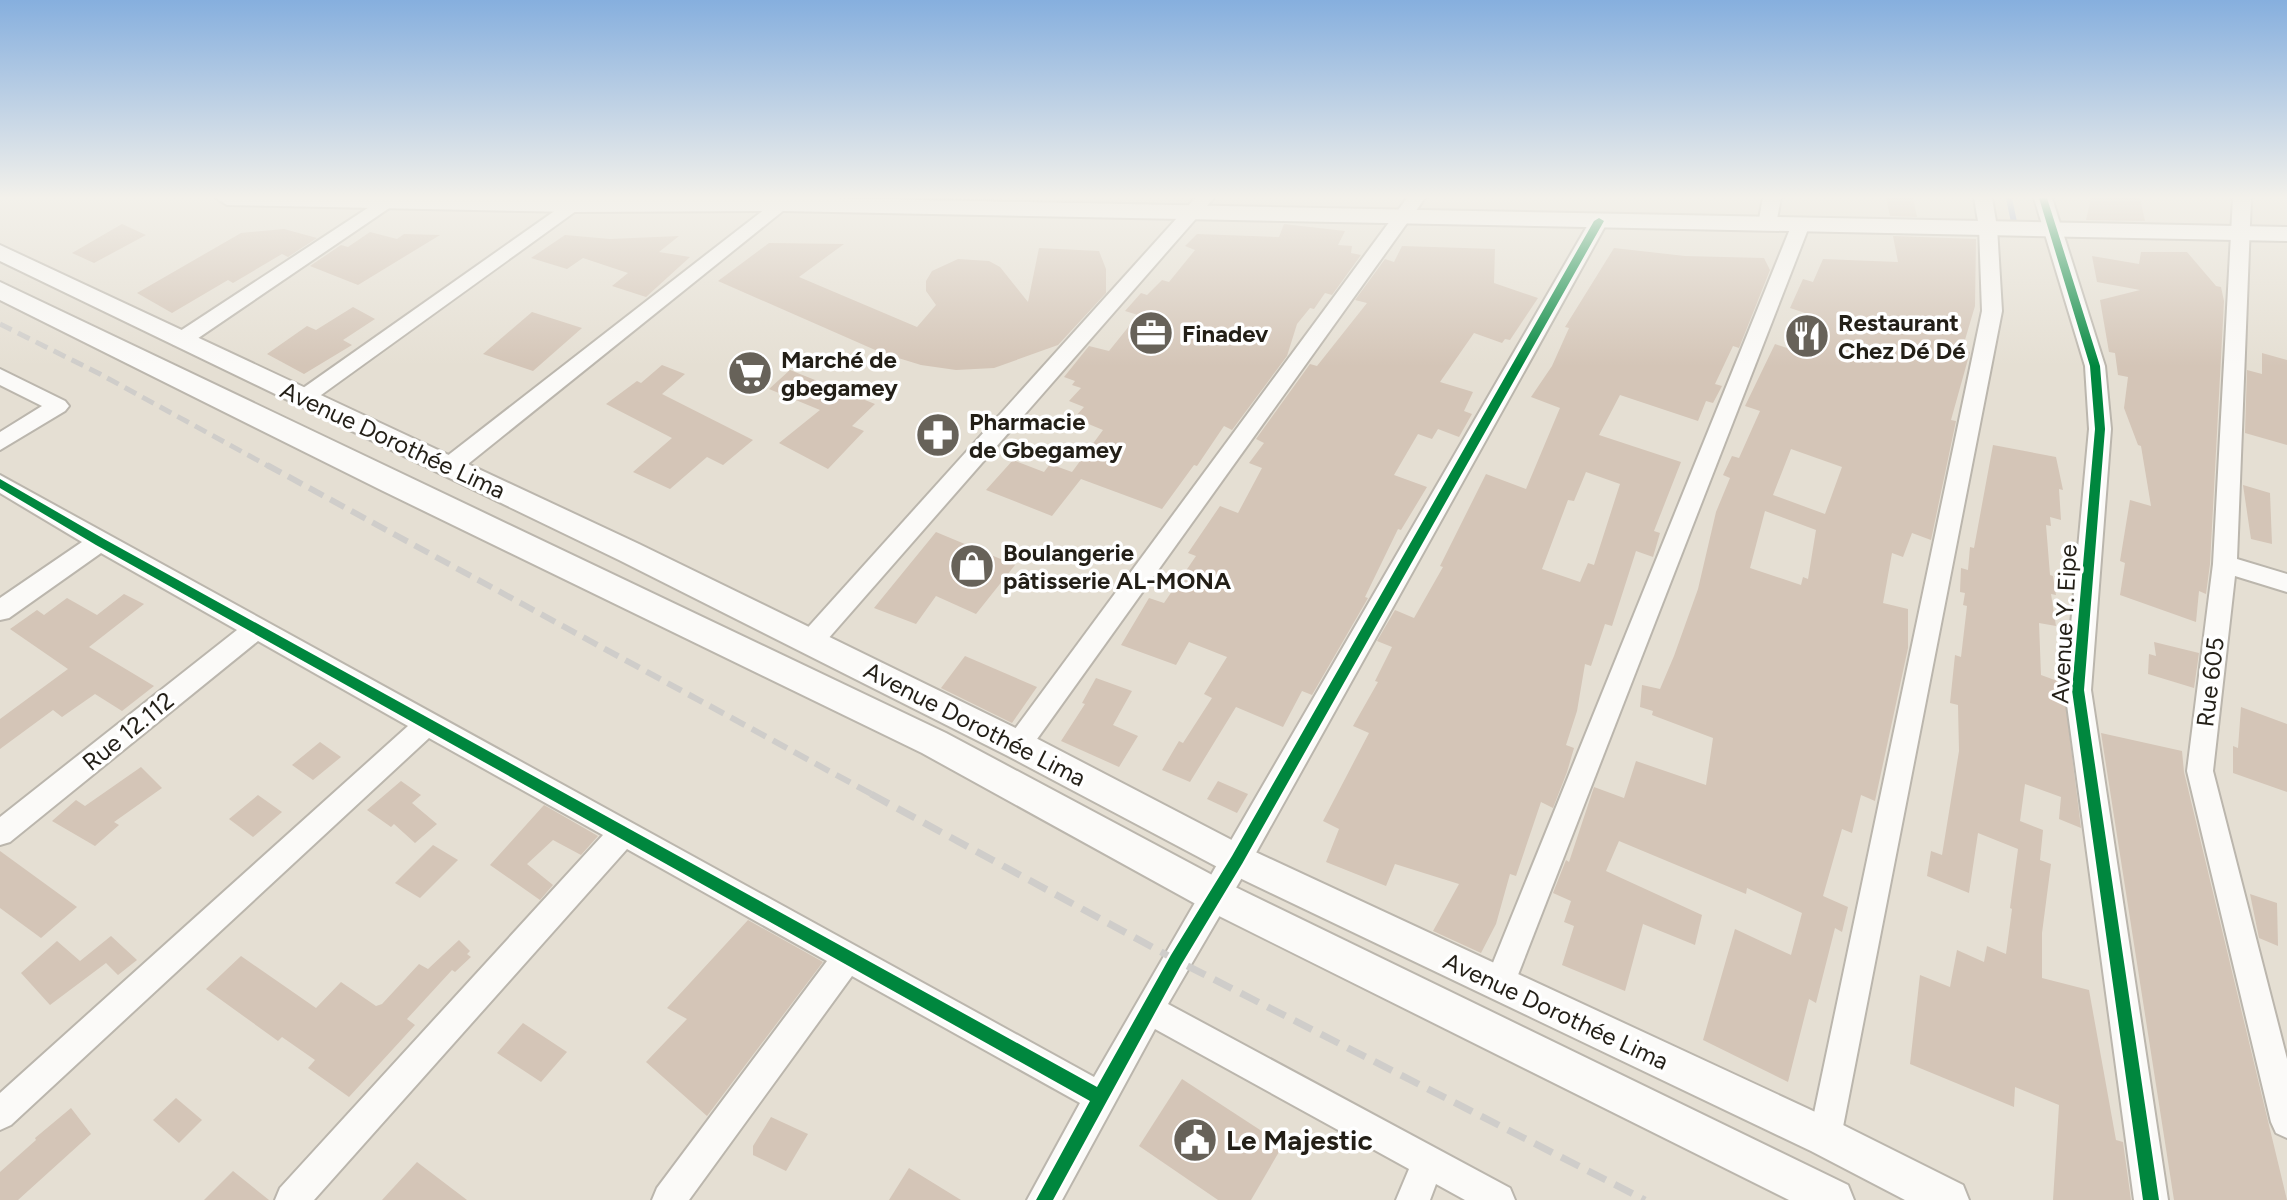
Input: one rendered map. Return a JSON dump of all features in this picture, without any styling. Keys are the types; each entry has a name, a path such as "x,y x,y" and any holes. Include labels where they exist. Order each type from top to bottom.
{"main road":[{"name":"Avenue Dorothée Lima","path":"4,254 811,641 1237,860 1825,1137 1948,1200"},
{"name":"Avenue Dorothée Lima","path":"0,290 391,483 934,743 1216,896 1833,1200"}],"street":[{"path":"181,340 311,254"},
{"path":"303,398 507,254"},
{"path":"450,466 713,254"},
{"path":"811,641 1155,254"},
{"path":"1018,745 1375,254"},
{"path":"1044,1200 1176,960 1237,860 1580,254"},
{"path":"1499,985 1789,254"},
{"path":"1825,1137 1992,311 1989,254"},
{"name":"Avenue Y. Eipe","path":"2058,254 2095,366 2100,398 2078,690 2151,1200"},
{"name":"Rue 605","path":"2241,254 2225,564 2200,771 2287,1122"},
{"path":"0,376 58,406 0,442"},
{"path":"0,483 100,542 1101,1098"},
{"path":"0,611 100,542"},
{"path":"2225,564 2287,583"},
{"name":"Rue 12.112","path":"0,833 256,629"},
{"path":"0,1114 427,724"},
{"path":"292,1200 623,833"},
{"path":"669,1200 849,956"},
{"path":"1150,1010 1498,1200"},
{"path":"1413,1200 1428,1162"}],"building":[{"path":"74,254 111,254 94,263"},
{"path":"205,254 282,254 233,283 228,280 172,313 137,293"},
{"path":"328,254 409,254 358,285 310,266"},
{"path":"537,254 671,254 690,257 646,297 612,286 628,273 583,258 567,269 531,258"},
{"path":"754,254 830,254 799,277 917,327 936,305 926,291 926,281 932,271 958,259 989,261 1000,267 1028,302 1038,254 1100,254 1106,269 1106,293 1058,345 994,368 956,370 921,365 882,353 718,281"},
{"path":"1192,254 1361,255 1332,295 1325,293 1314,309 1310,308 1297,324 1287,356 1232,430 1224,426 1162,509 1081,479 1052,516 986,490 1013,460 1044,472 1050,464 1072,472 1103,430 1074,418 1084,407 1069,401 1081,388 1072,385 1075,381 1064,377 1089,346 1109,351 1138,315 1125,311 1141,293 1147,295 1162,280 1169,282"},
{"path":"1398,254 1495,254 1494,283 1538,298 1510,340 1505,339 1502,343 1474,333 1440,382 1473,392 1464,411 1472,414 1459,437 1438,429 1432,439 1418,434 1394,475 1427,487 1401,530 1398,529 1365,597 1368,598 1312,695 1302,691 1283,727 1236,707 1190,782 1162,770 1179,741 1183,743 1212,698 1204,694 1227,657 1189,642 1176,665 1121,645 1149,598 1164,603 1196,556 1188,553 1220,506 1238,513 1262,468 1249,463 1264,443 1256,439 1310,364 1317,366 1367,303 1355,300 1385,259 1394,262"},
{"path":"1610,254 1764,258 1770,270 1739,348 1733,346 1715,384 1722,386 1713,403 1706,401 1698,421 1620,395 1599,435 1681,462 1654,531 1660,533 1653,557 1636,551 1612,626 1605,624 1591,666 1585,664 1577,711 1566,745 1574,748 1567,772 1553,808 1541,802 1516,876 1510,874 1496,924 1481,953 1433,931 1459,884 1395,864 1386,886 1326,862 1339,829 1323,821 1369,733 1353,726 1378,682 1375,681 1392,647 1377,641 1395,610 1414,618 1443,567 1440,566 1486,474 1526,489 1560,408 1531,397 1552,366 1569,328 1565,327","holes":["1586,472 1620,484 1594,565 1588,563 1580,582 1542,569 1568,500 1574,501"]},
{"path":"1896,254 1976,254 1975,306 1962,350 1970,352 1951,420 1956,421 1931,540 1912,533 1903,557 1892,553 1883,603 1908,609 1908,648 1875,801 1861,795 1852,833 1842,829 1823,896 1848,907 1842,932 1835,928 1816,1003 1809,999 1788,1082 1703,1040 1735,929 1791,955 1802,913 1747,888 1746,894 1619,841 1606,871 1702,915 1695,945 1643,924 1625,991 1562,965 1574,926 1564,922 1571,901 1553,893 1566,860 1569,862 1594,787 1624,798 1636,761 1706,785 1713,738 1652,715 1653,711 1640,707 1642,685 1660,689 1698,589 1716,512 1730,478 1723,475 1732,456 1739,458 1760,411 1745,406 1775,344 1799,352 1814,316 1790,308 1803,279 1813,282 1823,259 1898,262","holes":["1791,449 1842,467 1825,514 1773,495","1765,511 1816,530 1808,579 1803,577 1801,585 1750,568"]},
{"path":"2141,254 2189,254 2216,286 2221,287 2224,301 2210,564 2206,594 2199,591 2196,622 2120,595 2125,563 2120,561 2130,500 2151,506 2141,446 2124,408 2128,377 2118,375 2115,353 2109,352 2100,300 2140,290 2097,282 2092,256 2139,264"},
{"path":"353,307 375,319 343,340 352,345 304,374 267,354 307,326 316,330"},
{"path":"532,312 582,328 533,371 483,354"},
{"path":"2262,353 2287,360 2287,445 2245,433 2247,370 2262,374"},
{"path":"662,365 685,374 662,394 753,440 723,465 707,457 670,489 633,472 672,438 606,404 637,381 641,383"},
{"path":"790,370 875,404 852,426 864,431 828,469 779,443 820,410 769,389"},
{"path":"1993,445 2056,457 2063,490 2059,489 2061,520 2050,517 2051,526 2046,525 2050,575 2053,576 2056,595 2051,594 2056,626 2039,623 2041,675 2063,683 2081,828 2059,819 2061,797 2025,784 2020,821 2043,830 2040,860 2051,864 2042,933 2042,978 2089,990 2116,1140 2123,1142 2131,1200 2053,1200 2059,1105 2015,1087 2014,1107 1910,1064 1920,975 1950,987 1957,950 1984,962 1987,946 2006,954 2018,849 1978,833 1969,893 1927,876 1931,851 1942,855 1959,751 1958,705 1950,703 1955,655 1961,657 1967,606 1963,605 1965,593 1960,592 1961,568 1968,570 1970,547 1974,548"},
{"path":"2243,485 2270,493 2272,544 2251,539"},
{"path":"936,532 1015,565 976,614 936,596 916,624 874,608"},
{"path":"124,594 144,604 89,647 154,686 122,711 95,694 62,717 53,710 0,749 0,719 68,669 10,629 37,610 44,615 67,598 97,615"},
{"path":"2154,642 2199,653 2194,688 2148,674 2149,654 2156,656"},
{"path":"965,656 1037,687 1012,723 941,688"},
{"path":"1096,678 1132,691 1113,725 1138,736 1119,767 1061,741 1085,704 1082,703"},
{"path":"2241,707 2287,724 2287,792 2233,773 2233,746 2238,748"},
{"path":"2101,733 2182,751 2184,772 2287,1200 2174,1200"},
{"path":"320,742 341,757 313,780 292,765"},
{"path":"141,767 162,788 114,822 119,825 95,846 52,821 76,800 85,806"},
{"path":"401,781 421,795 412,803 437,824 415,843 394,824 391,827 367,810"},
{"path":"1218,781 1248,794 1237,813 1207,799"},
{"path":"258,795 282,812 253,837 229,819"},
{"path":"544,805 598,836 581,855 553,840 527,864 553,885 540,900 490,865"},
{"path":"433,845 458,860 420,898 395,883"},
{"path":"0,851 77,907 41,938 0,908"},
{"path":"2250,894 2277,903 2278,946 2259,938"},
{"path":"748,920 823,962 707,1116 646,1062 687,1019 667,1008"},
{"path":"111,936 137,960 118,975 106,963 50,1005 21,973 57,941 80,961"},
{"path":"459,940 470,951 467,954 471,957 455,972 452,970 407,1019 415,1025 349,1097 308,1068 315,1060 282,1037 278,1041 206,989 241,956 316,1008 341,982 376,1006 382,1004 419,964 428,969"},
{"path":"523,1023 567,1052 541,1082 497,1053"},
{"path":"1182,1079 1283,1145 1251,1200 1218,1200 1139,1146"},
{"path":"176,1098 202,1120 179,1143 153,1120"},
{"path":"71,1108 91,1134 18,1200 0,1200 0,1172"},
{"path":"771,1117 808,1134 786,1171 753,1155 753,1146"},
{"path":"417,1162 467,1200 382,1200"},
{"path":"909,1168 961,1200 889,1200"},
{"path":"233,1171 269,1200 204,1200"}],"railway":[{"path":"0,324 100,374 270,467"},
{"path":"267,465 875,796"},
{"path":"871,794 1176,960 1645,1200"}],"cycle path":[{"path":"1044,1200 1176,960 1237,860 1580,254"},
{"path":"2060,254 2095,366 2100,429 2078,690 2151,1200"},
{"path":"0,483 100,542 1101,1098"}],"place":[{"name":"Finadev","path":"1151,333"},
{"name":"Restaurant Chez Dé Dé","path":"1807,336"},
{"name":"Marché de gbegamey","path":"750,373"},
{"name":"Pharmacie de Gbegamey","path":"938,435"},
{"name":"Boulangerie pâtisserie AL-MONA","path":"972,566"},
{"name":"Le Majestic","path":"1195,1140"}]}
